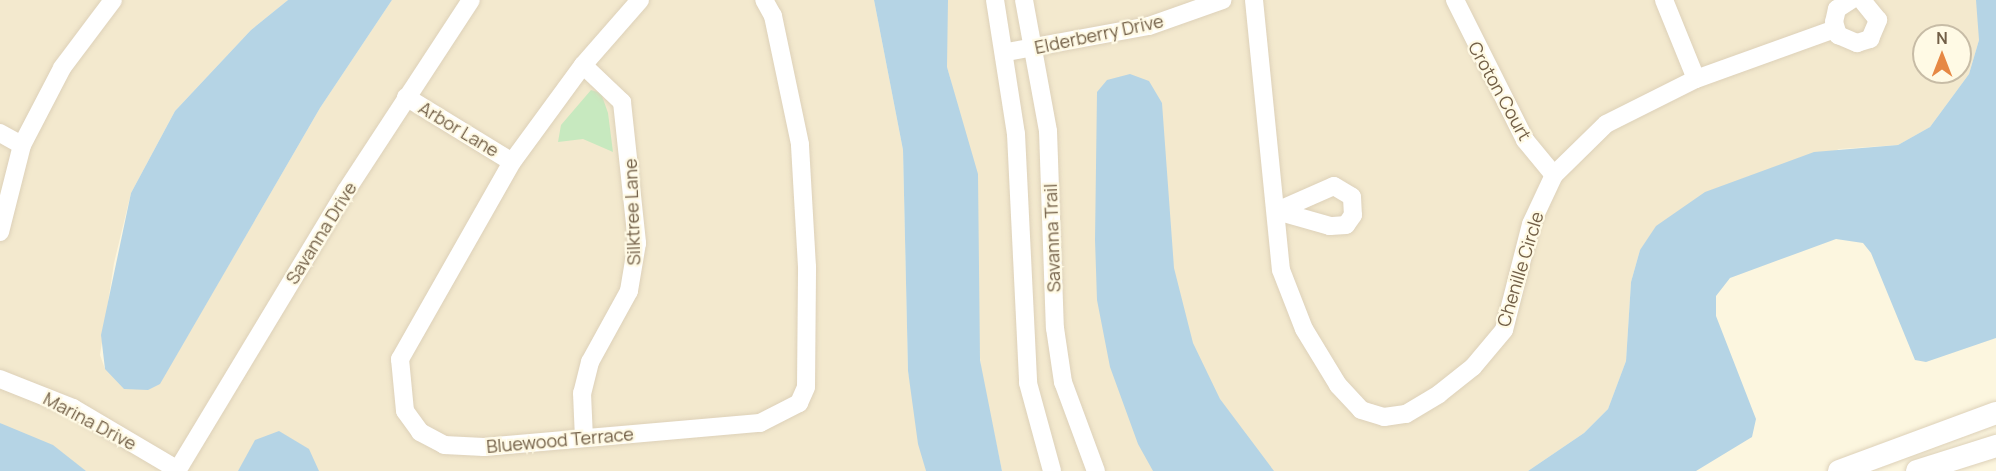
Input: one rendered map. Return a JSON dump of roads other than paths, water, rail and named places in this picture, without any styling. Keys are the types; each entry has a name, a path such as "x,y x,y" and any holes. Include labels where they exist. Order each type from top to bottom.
{"street":[{"path":"0,232 5,181 22,145 62,68 113,0"},
{"name":"Savanna Drive","path":"178,470 406,97 471,0"},
{"name":"Bluewood Terrace","path":"640,0 583,65 513,162 400,359 405,411 420,432 444,445 584,438 760,423 784,415 799,404 806,387 800,144 773,15 764,0"},
{"name":"Savanna Trail","path":"995,0 1007,52 1023,231 1028,383 1052,471"},
{"name":"Savanna Trail","path":"1024,0 1035,48 1048,131 1055,328 1063,382 1092,470"},
{"name":"Elderberry Drive","path":"1007,52 1149,26 1223,0"},
{"name":"Chenille Circle","path":"1254,0 1281,270 1304,329 1346,393 1361,410 1384,417 1406,414 1439,394 1473,367 1504,330 1531,224 1554,176 1606,124 1696,79 1835,29"},
{"name":"Croton Court","path":"1455,0 1526,140 1554,176"},
{"path":"1664,0 1696,79"},
{"path":"1851,0 1837,9 1835,29 1850,42 1870,39 1877,14 1862,0"},
{"name":"Silktree Lane","path":"583,65 622,102 637,243 629,291 590,362 582,393 584,438"},
{"name":"Arbor Lane","path":"406,97 513,162"},
{"path":"0,132 22,145"},
{"name":"Marina Drive","path":"0,379 73,408 178,470"},
{"path":"1839,471 1996,413"},
{"path":"1917,471 1996,446"}],"water":[{"path":"288,0 392,0 320,108 160,384 148,390 124,389 105,369 101,335 131,193 175,111 251,30"},
{"path":"874,0 948,0 947,67 978,174 980,360 1002,471 926,471 918,444 908,371 903,150"},
{"path":"1976,0 1996,0 1996,338 1926,362 1915,360 1871,253 1863,243 1836,239 1730,278 1716,296 1716,316 1756,419 1752,437 1696,471 1528,471 1584,433 1608,409 1626,361 1631,282 1640,250 1656,226 1705,192 1814,152 1898,145 1930,127 1962,84 1972,84 1972,64 1979,40"},
{"path":"1130,74 1149,81 1162,103 1174,268 1193,343 1220,399 1274,471 1153,471 1138,444 1110,367 1097,300 1095,240 1097,92 1107,80"},
{"path":"0,423 53,445 86,471 0,471"},
{"path":"279,431 309,449 319,471 238,471 255,440"}]}
